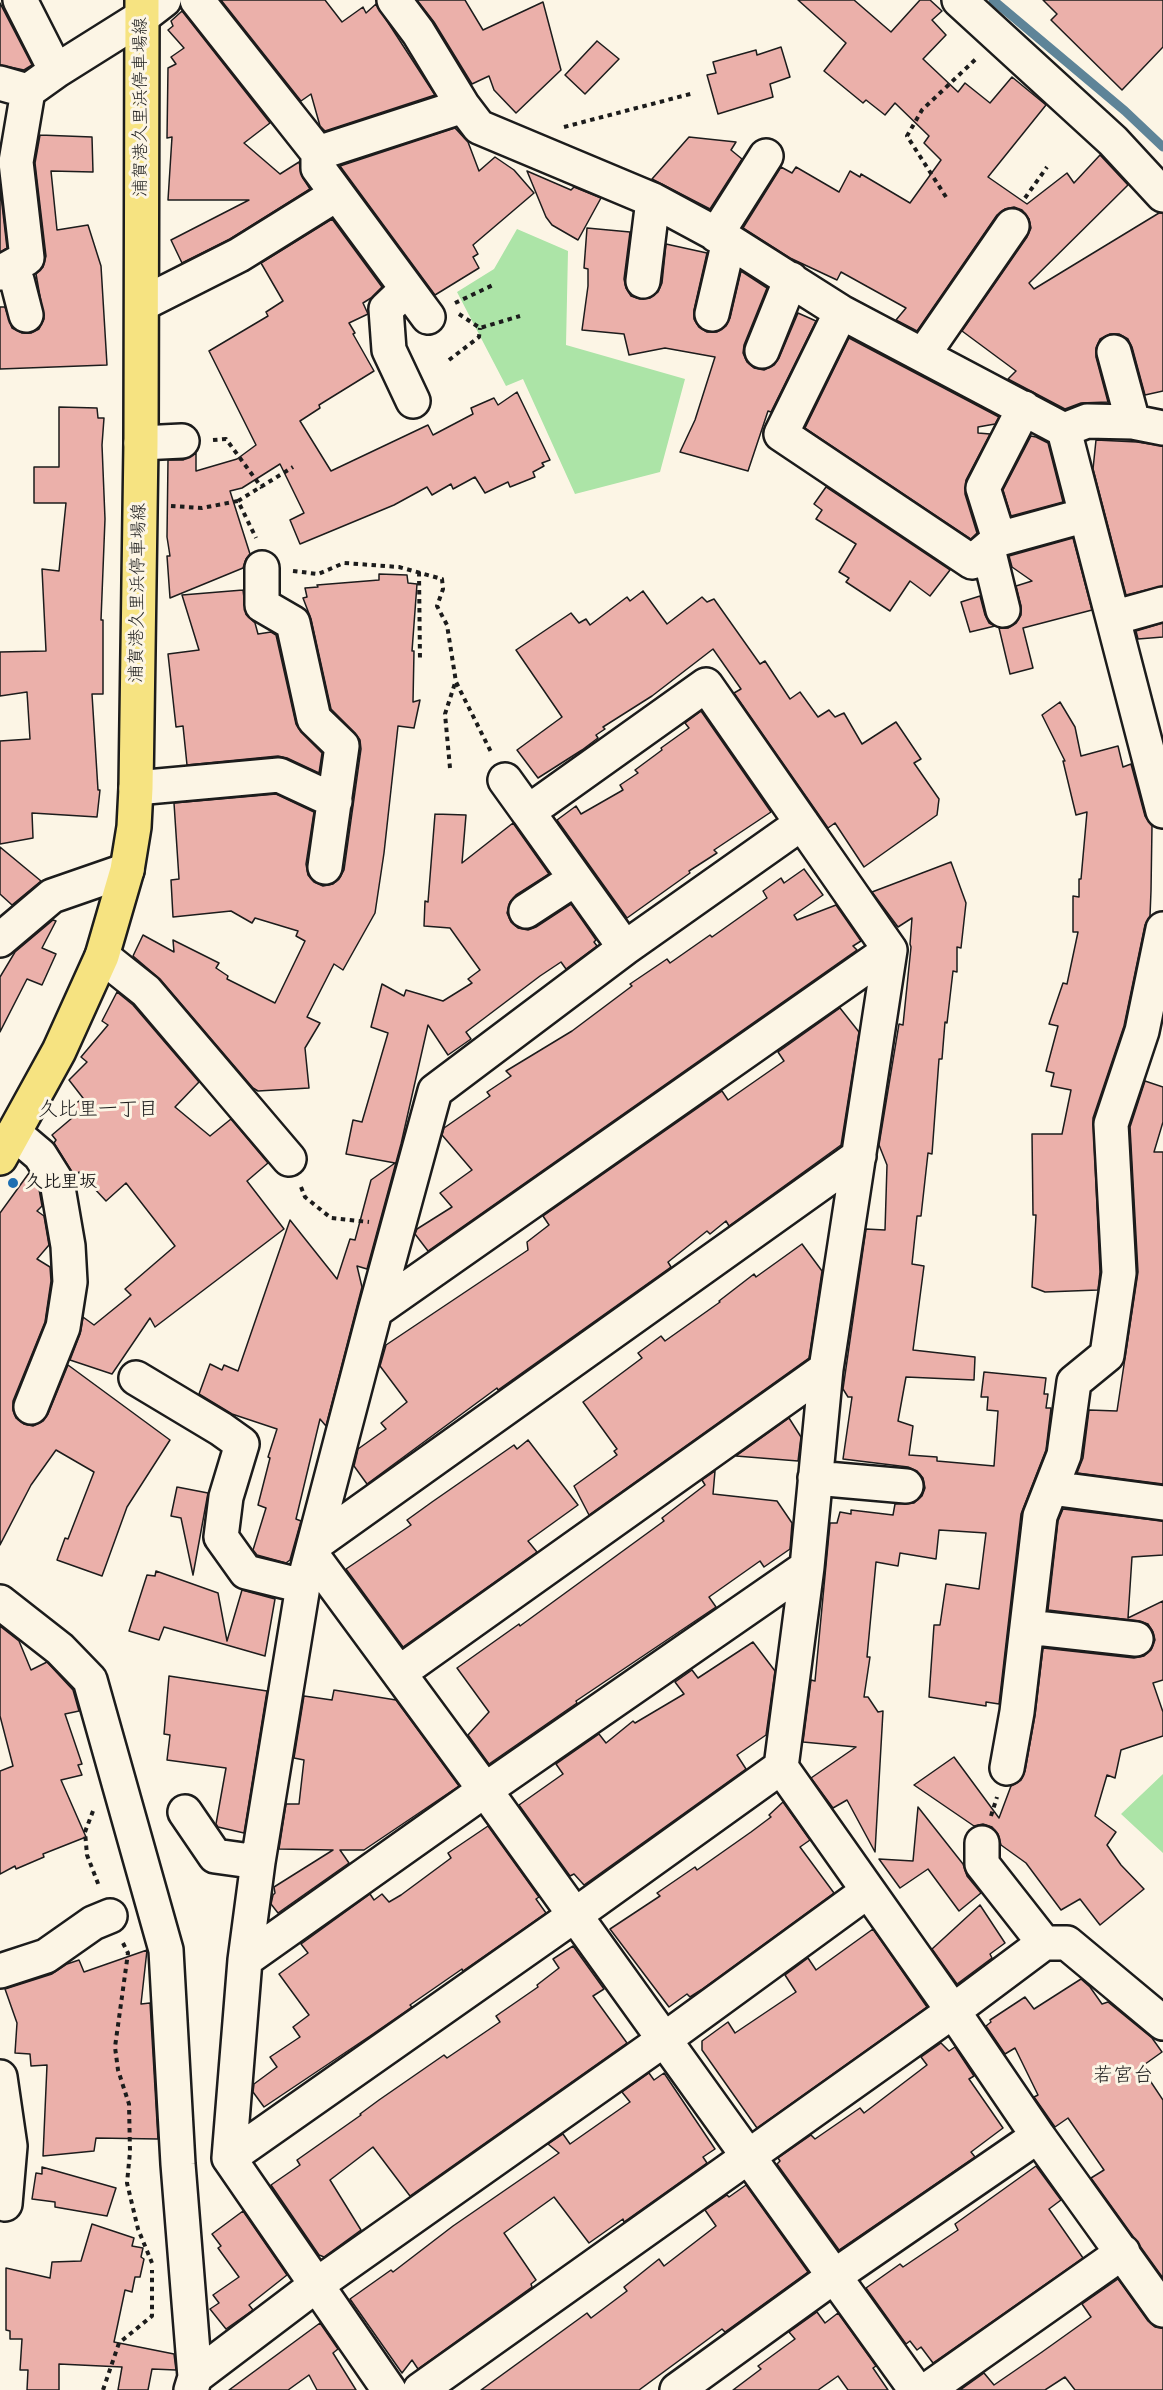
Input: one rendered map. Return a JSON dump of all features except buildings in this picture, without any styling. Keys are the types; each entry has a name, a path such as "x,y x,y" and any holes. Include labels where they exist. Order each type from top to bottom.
{"main road":[{"name":"浦賀港久里浜停車場線","path":"7,1146 59,1051 102,956 127,870 134,827 149,6"}],"street":[{"path":"20,0 56,71"},
{"path":"197,0 318,153 318,168 407,289 438,312"},
{"path":"394,0 418,32 463,106 479,127 652,200 723,238 792,279 841,312 1064,430 1113,618 1151,713 1163,811"},
{"path":"959,0 1113,141 1163,195"},
{"path":"26,315 17,280 4,271 27,258 10,202 16,162 14,87 56,71 149,6"},
{"path":"318,153 463,106"},
{"path":"711,314 723,238 765,156"},
{"path":"142,304 240,255 337,194"},
{"path":"643,281 652,200"},
{"path":"923,356 1012,226"},
{"path":"762,351 792,279"},
{"path":"407,289 386,309 389,350 413,400"},
{"path":"841,312 782,434 972,562 994,544 1086,515"},
{"path":"1064,430 1087,421 1148,425 1114,352"},
{"path":"1003,609 994,544 983,489 1024,408"},
{"path":"141,443 182,441"},
{"path":"262,568 262,605 293,623 314,719 342,746 326,867"},
{"path":"1113,618 1163,604"},
{"path":"528,812 706,685 890,950 826,1369 807,1567 781,1767 1038,2136 1163,2310"},
{"path":"136,788 279,775 335,801"},
{"path":"505,780 625,948"},
{"path":"389,2390 315,2286 229,2158 246,1960 258,1863 303,1586 375,1311 435,1091 625,948 802,824"},
{"path":"0,940 52,896 127,870"},
{"path":"526,910 575,879"},
{"path":"1007,1768 1017,1712 1040,1516 1064,1455 1074,1382 1107,1355 1119,1273 1111,1124 1142,1031 1163,930"},
{"path":"375,1311 890,950"},
{"path":"102,956 146,991 289,1159"},
{"path":"7,1146 40,1155 57,1182 68,1246 70,1282 63,1327 31,1407"},
{"path":"313,1549 860,1156"},
{"path":"399,1673 826,1369"},
{"path":"136,1378 242,1444 226,1497 221,1537 246,1572 303,1586"},
{"path":"815,1478 906,1486"},
{"path":"1052,1488 1163,1503"},
{"path":"313,1549 399,1673 576,1915 916,2390"},
{"path":"246,1960 485,1790 807,1567"},
{"path":"0,1602 60,1649 90,1680 166,1950 193,2383"},
{"path":"1027,1627 1137,1639"},
{"path":"229,2158 576,1915 781,1767"},
{"path":"185,1812 215,1856 258,1863"},
{"path":"982,1843 982,1864 1044,1943"},
{"path":"193,2383 315,2286 664,2039 868,1891"},
{"path":"0,1971 46,1956 93,1923 110,1916"},
{"path":"420,2390 953,2011 1044,1943 1067,1943 1163,2023"},
{"path":"0,2077 10,2146 5,2204"},
{"path":"677,2390 833,2277 1038,2136"},
{"path":"927,2390 1123,2252"}],"path":[{"path":"946,196 907,136 922,110 1001,37"},
{"path":"558,129 694,93"},
{"path":"1012,226 1021,204 1047,167"},
{"path":"438,312 493,285"},
{"path":"438,312 480,328 520,316"},
{"path":"449,360 479,336 480,328"},
{"path":"182,441 226,439 262,488"},
{"path":"140,504 202,508 238,501 293,467"},
{"path":"238,501 254,532 262,568 318,574 344,563 399,567 442,579 443,589 437,606 447,625 456,682 505,780"},
{"path":"419,572 420,661"},
{"path":"450,768 445,714 456,682"},
{"path":"289,1159 305,1197 331,1218 398,1225"},
{"path":"982,1843 1007,1768"},
{"path":"97,1803 85,1832 87,1855 110,1916 128,1953 115,2047 118,2070 129,2104 130,2152 127,2183 138,2229 152,2263 152,2316 120,2343 103,2390"}],"green space":[{"path":"517,229 568,251 566,345 685,379 660,472 575,494 523,379 506,386 457,292 494,269"},
{"path":"1163,1774 1163,1853 1121,1814"}],"waterway":[{"path":"993,0 1125,111 1163,147"}],"place":[{"name":"久比里坂","path":"13,1183"}],"district":[{"name":"久比里一丁目","path":"98,1111"},
{"name":"若宮台","path":"1123,2077"}]}
